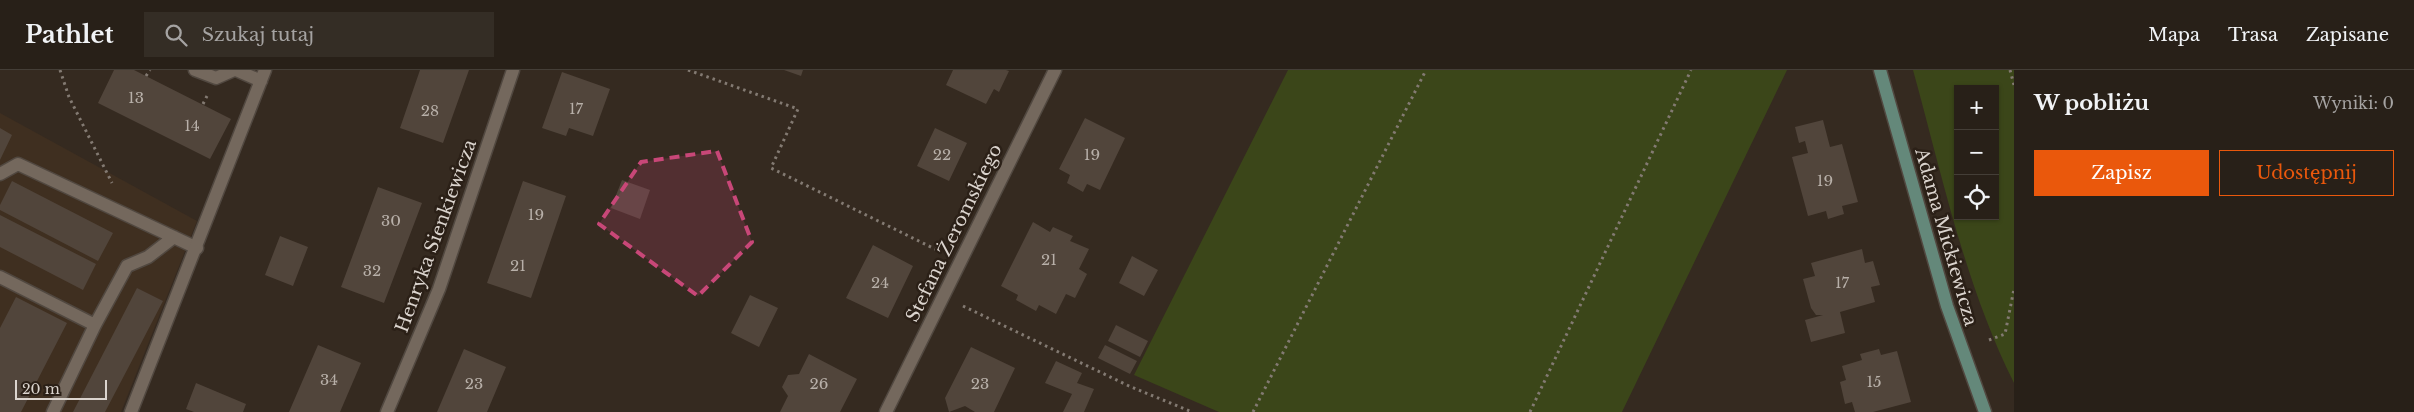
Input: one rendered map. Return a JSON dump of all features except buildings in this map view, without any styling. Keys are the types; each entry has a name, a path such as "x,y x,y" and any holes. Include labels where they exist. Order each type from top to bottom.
{"street":[{"path":"131,412 197,248 263,75 235,70 216,78 195,70"},
{"name":"Henryka Sienkiewicza","path":"387,412 439,289 513,70"},
{"name":"Stefana Żeromskiego","path":"886,412 1055,70"},
{"name":"Adama Mickiewicza","path":"1880,70 1947,306 1985,412"},
{"path":"0,174 18,164 197,248"},
{"path":"53,412 127,266 148,257 174,237"},
{"path":"0,277 95,326"}],"path":[{"path":"146,76 150,70"},
{"path":"688,70 798,109 770,168 960,261"},
{"path":"1253,412 1426,70"},
{"path":"1530,412 1691,70"},
{"path":"2010,70 2014,85"},
{"path":"1988,340 2005,334 2014,289"},
{"path":"942,296 1129,386 1192,412"}],"highlighted area":[{"path":"717,151 752,242 698,296 599,224 641,162"}],"shaded area":[{"path":"0,113 197,221 121,412 0,412"}],"green space":[{"path":"1288,70 1787,70 1622,412 1219,412 1134,375"},
{"path":"1913,70 2014,70 2014,383 1997,346 1968,269 1945,189"}]}
